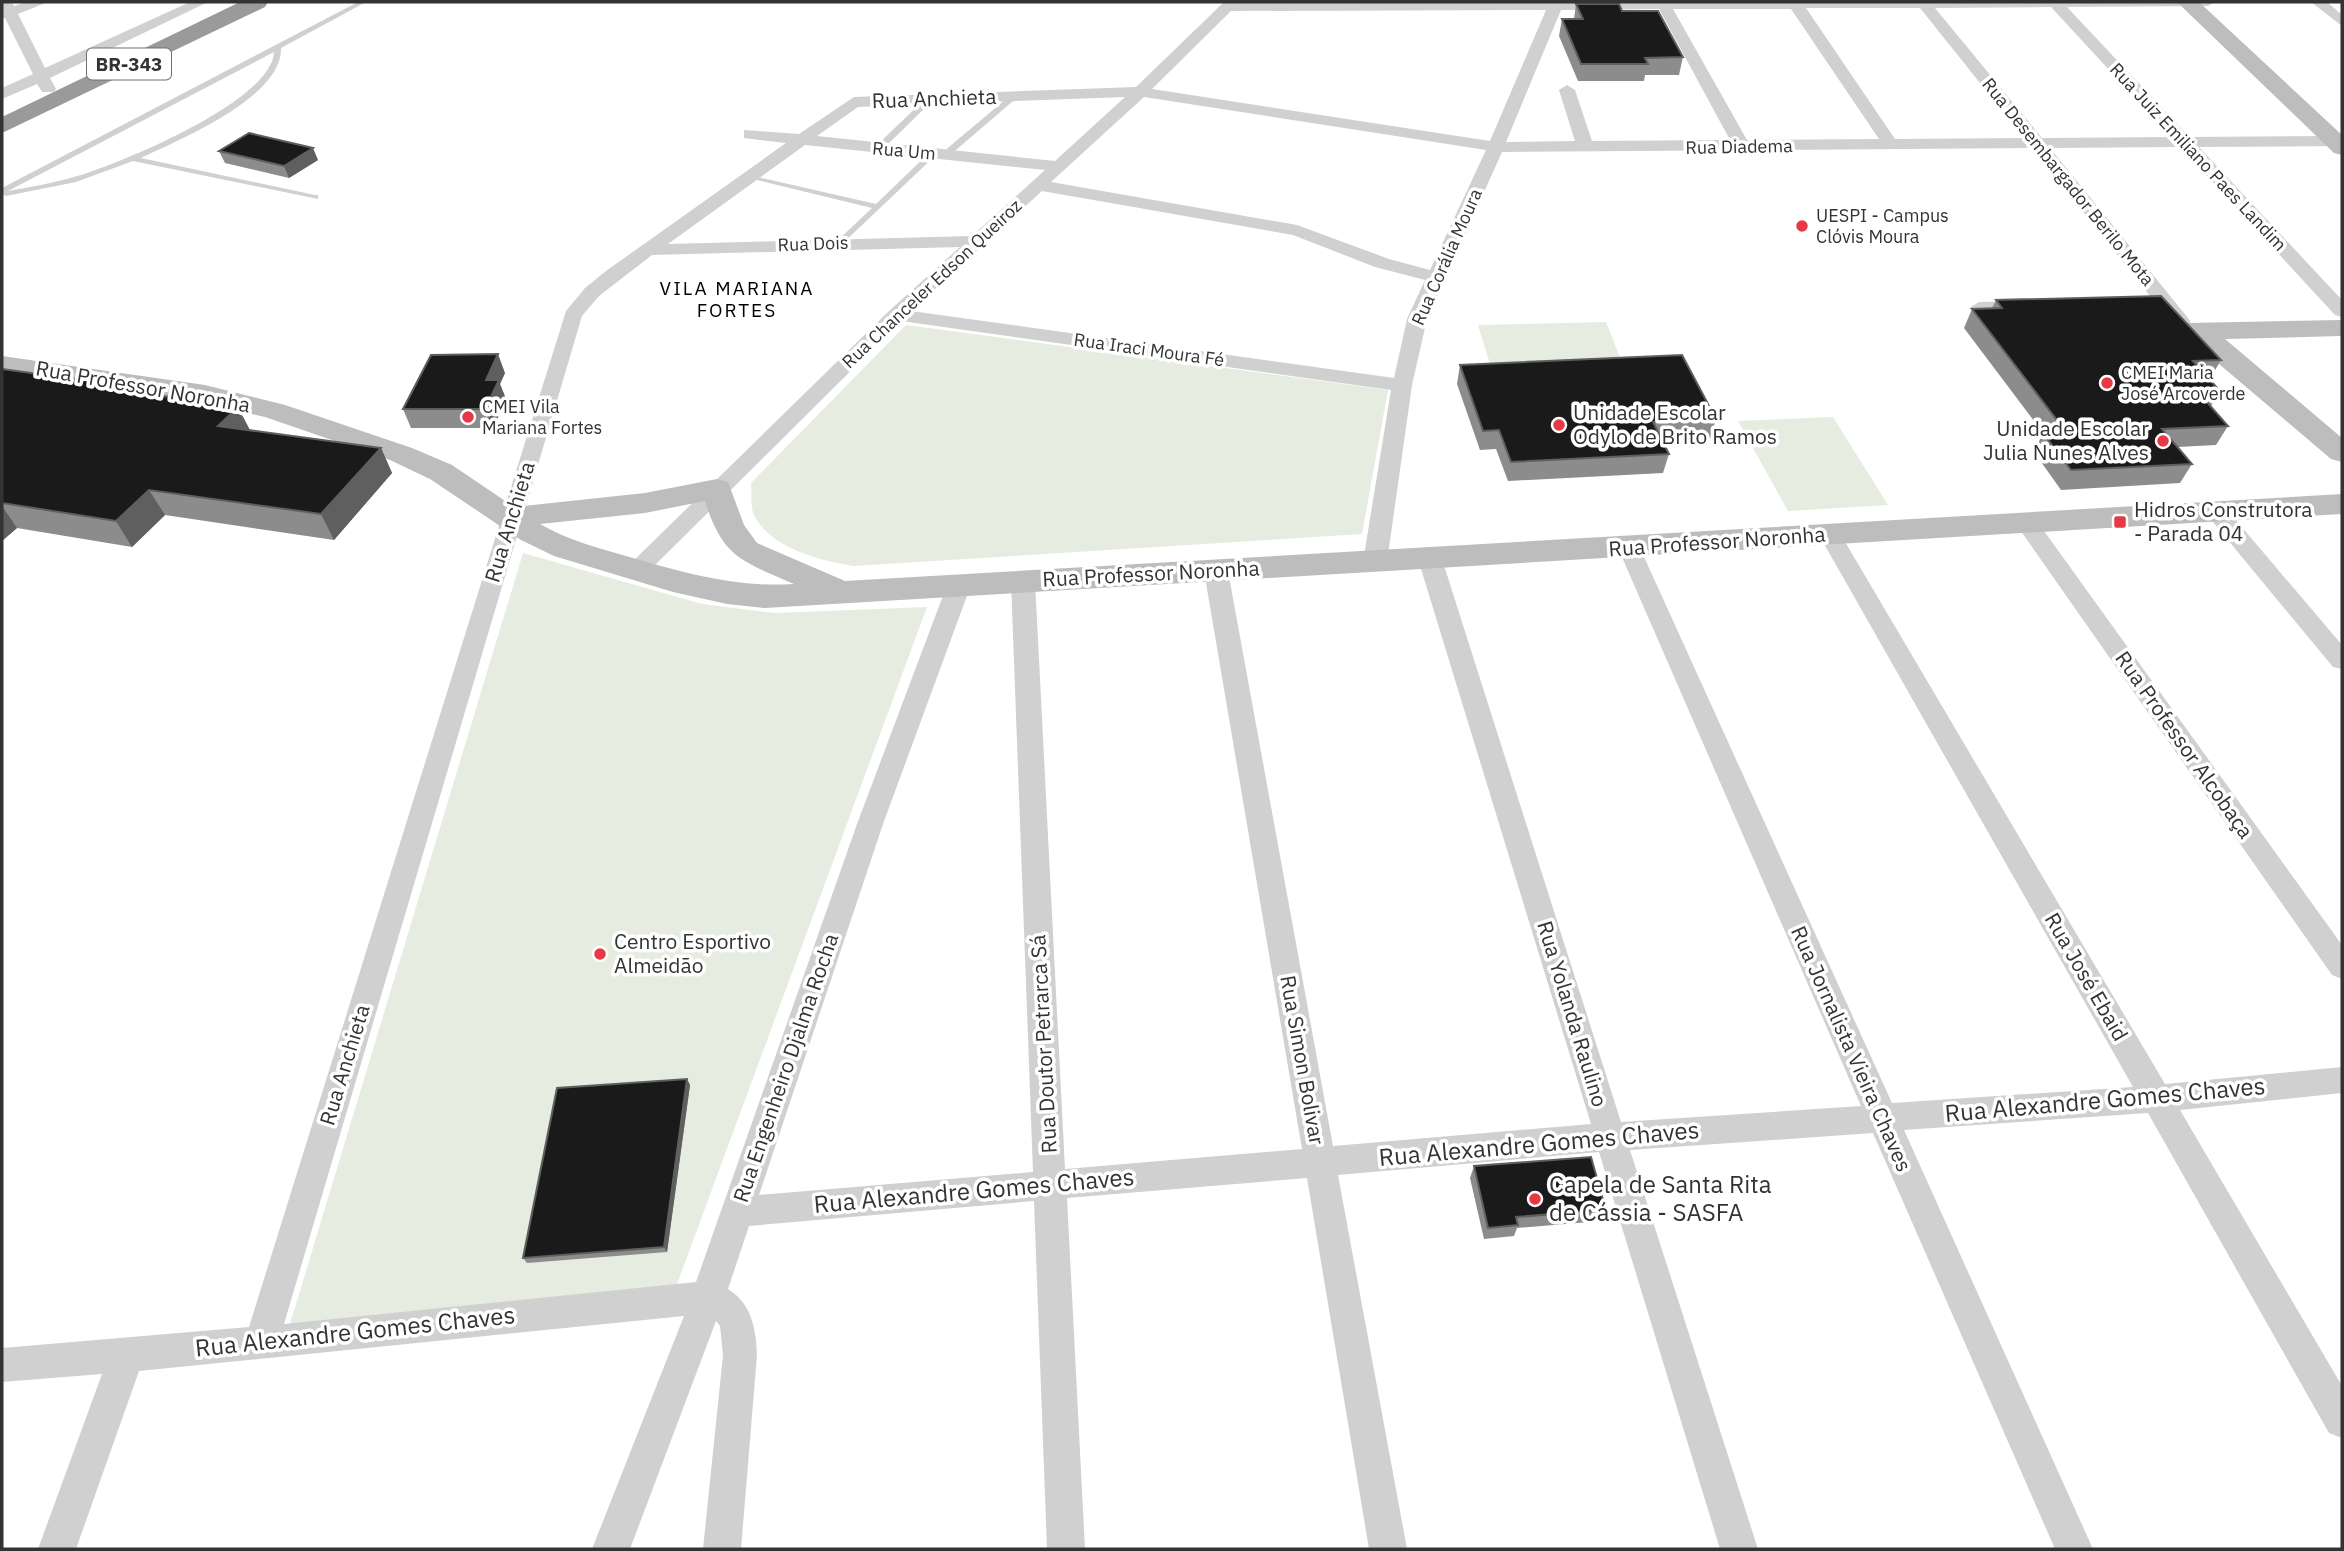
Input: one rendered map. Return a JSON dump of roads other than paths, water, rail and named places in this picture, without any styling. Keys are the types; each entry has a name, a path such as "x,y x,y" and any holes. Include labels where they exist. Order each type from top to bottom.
{"highway":[{"name":"BR-343","path":"2,126 257,2"}],"street":[{"path":"41,2 6,9 53,101"},
{"path":"2,94 201,2"},
{"name":"Rua Juiz Emiliano Paes Landim","path":"2054,2 2342,311"},
{"path":"2187,2 2340,144"},
{"path":"1229,4 1555,7 1663,4 2208,2"},
{"path":"2318,2 2342,22"},
{"path":"1795,3 1891,145"},
{"name":"Rua Desembargador Berilo Mota","path":"1924,3 2168,306 2342,453"},
{"name":"Rua Chanceler Edson Queiroz","path":"636,571 896,315 1140,92 1229,4"},
{"path":"1663,4 1742,147"},
{"name":"Rua Corália Moura","path":"1375,562 1402,385 1417,319 1496,147 1507,113 1555,7"},
{"path":"1567,90 1586,148"},
{"name":"Rua Diadema","path":"1140,92 1496,147 2340,144"},
{"name":"Rua Anchieta","path":"261,1343 573,315 592,292 854,102 1140,92"},
{"name":"Rua Um","path":"750,134 1058,166"},
{"path":"1037,185 1272,224 1319,237 1382,263 1438,278"},
{"name":"Rua Dois","path":"648,250 978,241"},
{"path":"2141,307 2168,306"},
{"path":"1979,308 2046,307"},
{"name":"Rua Iraci Moura Fé","path":"896,315 1402,385"},
{"path":"2205,338 2342,328"},
{"name":"Rua Professor Noronha","path":"2,363 205,394 275,411 401,454 441,472 512,517 532,533 565,549 636,571 727,593 765,597 1629,548 2334,504"},
{"path":"512,517 645,503 718,489 729,527 746,550 844,594"},
{"path":"2216,511 2342,660"},
{"name":"Rua Professor Alcobaça","path":"2026,522 2342,967"},
{"name":"Rua José Ebaid","path":"1830,535 2342,1420"},
{"name":"Rua Jornalista Vieira Chaves","path":"1629,548 2074,1549"},
{"name":"Rua Yolanda Raulino","path":"1430,559 1739,1549"},
{"name":"Rua Simon Bolivar","path":"1216,571 1388,1549"},
{"name":"Rua Doutor Petrarca Sá","path":"1023,581 1066,1549"},
{"name":"Rua Engenheiro Djalma Rocha","path":"611,1549 708,1297 870,824 959,586"},
{"name":"Rua Alexandre Gomes Chaves","path":"737,1212 1611,1137 2156,1099 2342,1080"},
{"path":"708,1297 727,1306 734,1316 738,1327 740,1355 722,1549"},
{"name":"Rua Alexandre Gomes Chaves","path":"2,1365 261,1343 708,1297"},
{"path":"57,1549 127,1354"}],"lane":[{"path":"2,193 363,2"},
{"path":"2,193 45,187 132,158 214,117 252,94 268,77 277,62 277,46"},
{"path":"840,243 876,206 1015,96"},
{"path":"878,149 929,100"},
{"path":"132,158 315,197"},
{"path":"749,177 876,206"}],"place":[{"name":"UESPI - Campus Clóvis Moura","path":"1802,226"},
{"name":"CMEI Maria José Arcoverde","path":"2107,383"},
{"name":"CMEI Vila Mariana Fortes","path":"468,417"},
{"name":"Unidade Escolar Odylo de Brito Ramos","path":"1559,425"},
{"name":"Unidade Escolar Julia Nunes Alves","path":"2163,441"},
{"name":"Hidros Construtora - Parada 04","path":"2120,522"},
{"name":"Centro Esportivo Almeidão","path":"600,954"},
{"name":"Capela de Santa Rita de Cássia - SASFA","path":"1535,1199"}],"district":[{"name":"VILA MARIANA FORTES","path":"737,299"}]}
